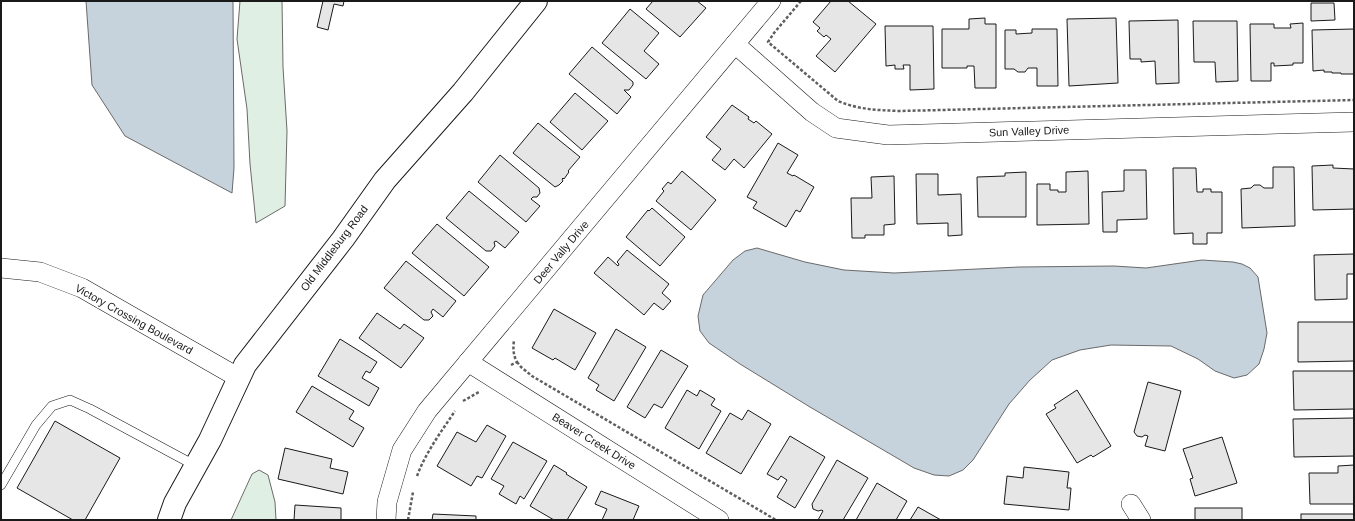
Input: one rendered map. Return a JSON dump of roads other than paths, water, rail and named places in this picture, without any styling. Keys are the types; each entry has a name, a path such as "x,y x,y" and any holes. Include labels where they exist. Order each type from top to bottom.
{"main road":[{"name":"Old Middleburg Road","path":"169,520 175,503 210,440 245,365 342,239 385,180 463,92 536,1"}],"street":[{"name":"Deer Vally Drive","path":"386,520 387,502 402,450 427,411 770,1"},
{"name":"Sun Valley Drive","path":"735,44 812,112 836,128 888,135 1354,122"},
{"name":"Victory Crossing Boulevard","path":"1,268 40,272 82,288 239,378"},
{"name":"Beaver Creek Drive","path":"468,362 719,520"},
{"path":"1131,504 1141,520"}],"lane":[{"path":"1,485 40,420 52,406 70,400 90,409 196,466"}]}
